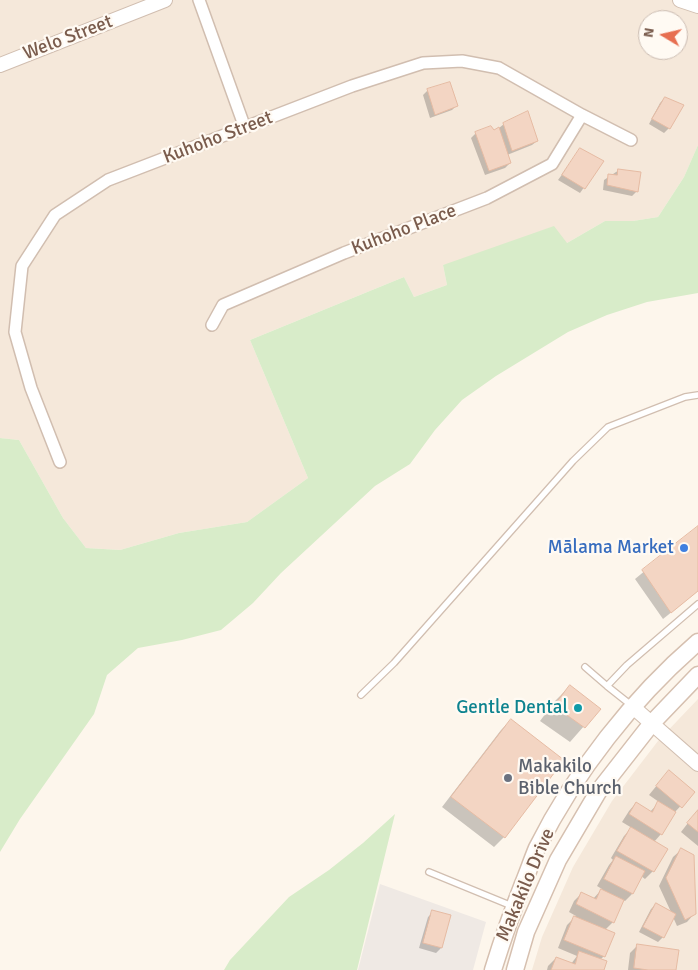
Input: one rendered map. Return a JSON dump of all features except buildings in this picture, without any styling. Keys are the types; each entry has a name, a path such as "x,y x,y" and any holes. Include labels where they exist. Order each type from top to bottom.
{"main road":[{"name":"Makakilo Drive","path":"493,970 514,907 537,849 577,778 633,707 698,642"},
{"name":"Makakilo Drive","path":"515,970 526,932 558,860 598,792 652,722 698,675"}],"street":[{"name":"Welo Street","path":"0,64 165,0"},
{"path":"199,0 245,128"},
{"path":"680,0 698,6"},
{"name":"Kuhoho Street","path":"60,462 31,388 15,332 22,266 55,215 108,180 352,86 422,63 462,61 499,68 582,115 631,140"},
{"name":"Kuhoho Place","path":"212,325 223,305 344,253 487,198 552,164 582,115"},
{"path":"633,707 698,764"}],"lane":[{"path":"361,695 394,663 573,461 608,427 685,398 698,395"},
{"path":"607,686 627,665 698,604"},
{"path":"585,667 633,707"},
{"path":"429,872 514,907"}],"shaded area":[{"path":"0,0 698,0 698,145 684,177 658,217 633,221 605,221 567,243 443,265 447,285 414,297 404,277 250,340 308,478 247,522 179,533 120,550 86,548 63,518 19,440 0,438"},
{"path":"698,699 698,970 532,970 542,937 573,867 612,801 658,741"},
{"path":"380,884 486,922 473,970 358,970"}],"green space":[{"path":"698,145 698,293 647,302 607,315 568,332 496,376 462,400 435,430 410,464 375,486 281,573 253,603 221,630 182,640 138,648 107,675 94,714 20,819 0,852 0,438 19,440 63,518 86,548 120,550 179,533 247,522 308,478 250,340 404,277 414,297 447,285 443,265 554,226 567,243 605,221 633,221 658,217 684,177"},
{"path":"395,814 357,970 224,970 230,960 289,897 329,870"}],"place":[{"name":"Mālama Market","path":"684,548"},
{"name":"Gentle Dental","path":"578,708"},
{"name":"Makakilo Bible Church","path":"508,778"}]}
